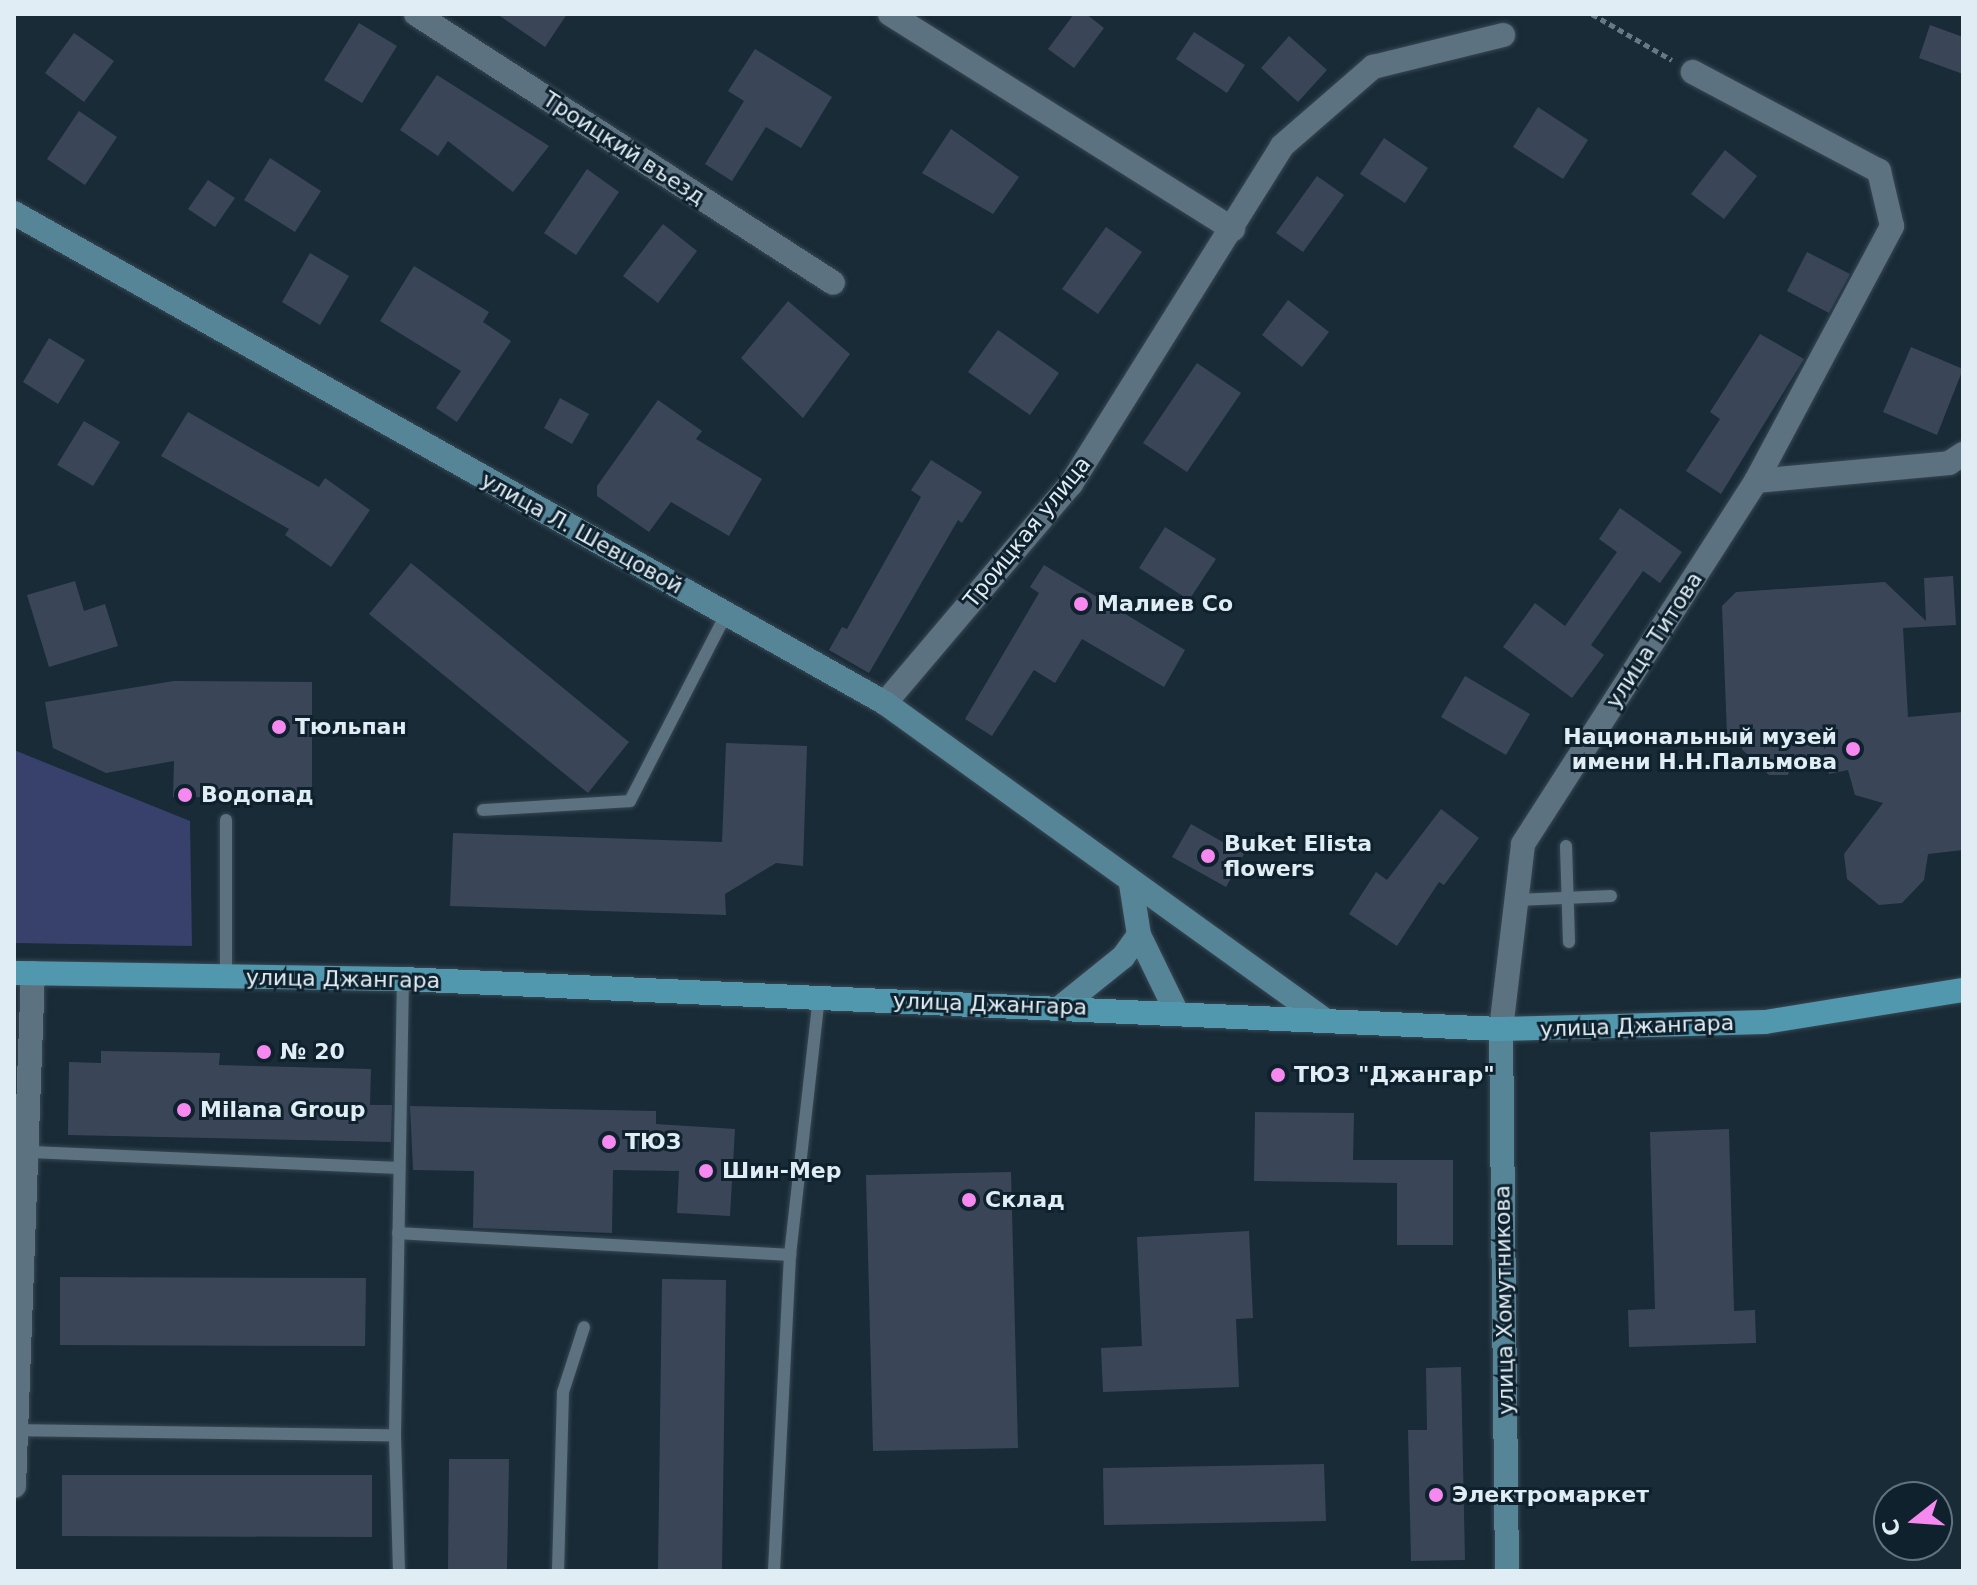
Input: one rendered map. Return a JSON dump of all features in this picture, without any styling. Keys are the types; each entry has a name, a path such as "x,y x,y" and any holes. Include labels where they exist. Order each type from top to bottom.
{"main road":[{"name":"улица Джангара","path":"24,973 403,979 1176,1011 1501,1029 1765,1022 1963,990"}],"street":[{"name":"Троицкий въезд","path":"416,14 833,283"},
{"path":"890,14 1233,229"},
{"name":"Троицкая улица","path":"885,703 1071,484 1282,146 1373,67 1503,35"},
{"name":"улица Титова","path":"1501,1029 1523,844 1756,481 1892,226 1879,171 1693,72"},
{"name":"улица Л. Шевцовой","path":"14,213 885,703 1131,884 1322,1018"},
{"path":"1756,481 1949,463 1963,454"},
{"path":"1131,884 1139,935 1176,1011"},
{"path":"1062,1006 1123,957 1139,935"},
{"path":"14,1486 31,1152 24,973"},
{"name":"улица Хомутникова","path":"1501,1029 1507,1571"}],"lane":[{"path":"483,810 630,801 726,614"},
{"path":"226,820 226,976"},
{"path":"1566,846 1569,942"},
{"path":"1516,900 1611,896"},
{"path":"399,1571 395,1435 403,979"},
{"path":"774,1571 790,1255 819,998"},
{"path":"31,1152 399,1168"},
{"path":"398,1233 790,1255"},
{"path":"558,1571 563,1392 584,1327"},
{"path":"15,1430 395,1435"}],"path":[{"path":"1592,14 1693,72"}],"shaded area":[{"path":"14,750 190,821 192,946 14,943"}],"building":[{"path":"497,14 567,14 545,47"},
{"path":"1074,14 1086,14 1104,28 1074,68 1048,49"},
{"path":"359,23 397,46 362,103 324,80"},
{"path":"1930,25 1963,37 1963,74 1919,58"},
{"path":"1194,32 1245,65 1227,93 1176,59"},
{"path":"74,33 114,61 84,102 45,73"},
{"path":"1289,36 1327,70 1298,102 1261,68"},
{"path":"755,49 832,97 801,148 766,127 732,181 705,164 744,101 728,91"},
{"path":"437,75 549,146 513,192 448,141 438,156 400,130"},
{"path":"1538,107 1588,140 1563,179 1513,147"},
{"path":"79,111 117,137 85,185 47,159"},
{"path":"951,129 1019,177 993,214 922,173"},
{"path":"1384,138 1428,168 1405,203 1360,174"},
{"path":"1725,150 1757,176 1724,219 1691,194"},
{"path":"270,158 321,191 295,232 244,200"},
{"path":"587,169 619,192 576,255 544,233"},
{"path":"1317,176 1344,195 1303,252 1276,233"},
{"path":"208,180 235,198 215,227 188,209"},
{"path":"663,224 697,251 658,303 623,276"},
{"path":"1106,227 1142,252 1098,314 1062,289"},
{"path":"1807,252 1850,274 1829,313 1787,291"},
{"path":"310,253 349,276 320,325 282,302"},
{"path":"414,266 489,312 483,322 511,341 457,422 436,408 461,371 380,321"},
{"path":"1288,300 1329,332 1302,367 1262,335"},
{"path":"788,301 850,354 803,418 741,358"},
{"path":"998,330 1059,373 1030,415 968,372"},
{"path":"1760,334 1804,359 1721,494 1686,471 1720,419 1710,412"},
{"path":"49,338 85,360 58,404 23,382"},
{"path":"1911,347 1963,369 1937,435 1883,412"},
{"path":"1197,363 1241,393 1187,472 1143,443"},
{"path":"560,398 589,414 572,444 544,428"},
{"path":"658,400 702,431 696,439 762,479 729,536 671,502 649,532 597,496 597,486"},
{"path":"188,412 319,487 325,478 370,510 331,567 285,535 289,529 161,456"},
{"path":"84,421 120,442 93,486 57,465"},
{"path":"931,460 982,492 962,523 958,520 869,673 829,650 842,627 847,629 921,497 911,490"},
{"path":"1620,508 1682,552 1660,583 1643,571 1591,645 1604,655 1572,698 1503,647 1535,603 1565,626 1617,552 1599,539"},
{"path":"1165,527 1216,559 1189,600 1139,568"},
{"path":"411,563 629,742 588,793 369,614"},
{"path":"1044,565 1185,650 1164,687 1082,639 1055,683 1034,670 992,736 965,719 1039,593 1030,587"},
{"name":"Национальный музей имени Н.Н.Пальмова","path":"1953,576 1956,625 1903,628 1908,717 1963,712 1963,850 1928,854 1924,880 1902,903 1879,905 1847,879 1844,854 1883,803 1855,795 1848,770 1829,774 1826,764 1791,766 1788,775 1769,775 1727,735 1722,606 1736,592 1885,582 1926,621 1924,578"},
{"path":"75,581 84,611 105,604 118,646 49,667 27,595"},
{"path":"1465,676 1530,714 1506,755 1441,717"},
{"path":"174,681 312,682 312,798 173,797 174,761 106,773 53,748 45,702"},
{"path":"726,743 807,746 803,866 776,863 725,894 726,915 450,906 453,833 722,842"},
{"path":"1441,809 1479,838 1444,885 1439,882 1397,946 1349,914 1376,872 1387,880"},
{"name":"Buket Elista flowers","path":"1191,824 1244,854 1226,887 1172,857"},
{"path":"101,1051 220,1053 219,1065 371,1069 370,1105 392,1105 391,1142 68,1135 69,1062 101,1063"},
{"path":"410,1106 656,1111 656,1124 735,1129 730,1216 677,1213 679,1171 613,1170 612,1233 473,1228 474,1171 413,1170"},
{"path":"1255,1112 1354,1113 1353,1160 1453,1160 1453,1245 1397,1245 1397,1183 1254,1181"},
{"path":"1729,1129 1734,1311 1755,1310 1756,1343 1629,1347 1628,1310 1655,1309 1650,1132"},
{"path":"1011,1172 1018,1448 873,1451 866,1175"},
{"path":"1249,1231 1253,1318 1236,1319 1239,1387 1103,1392 1101,1348 1142,1346 1137,1237"},
{"path":"60,1277 366,1278 365,1346 60,1345"},
{"path":"662,1279 726,1280 722,1571 658,1571"},
{"name":"Электромаркет","path":"1461,1367 1465,1560 1411,1561 1408,1430 1427,1430 1426,1368"},
{"path":"449,1459 509,1459 507,1571 448,1571"},
{"path":"1324,1464 1326,1521 1104,1525 1103,1468"},
{"path":"62,1475 372,1475 372,1537 62,1536"}],"place":[{"name":"Малиев Со","path":"1081,604"},
{"name":"Тюльпан","path":"279,727"},
{"name":"Национальный музей имени Н.Н.Пальмова","path":"1853,749"},
{"name":"Водопад","path":"185,795"},
{"name":"Buket Elista flowers","path":"1208,856"},
{"name":"№ 20","path":"264,1052"},
{"name":"ТЮЗ \"Джангар\"","path":"1278,1075"},
{"name":"Milana Group","path":"184,1110"},
{"name":"ТЮЗ","path":"609,1142"},
{"name":"Шин-Мер","path":"706,1171"},
{"name":"Склад","path":"969,1200"},
{"name":"Электромаркет","path":"1436,1495"}]}
